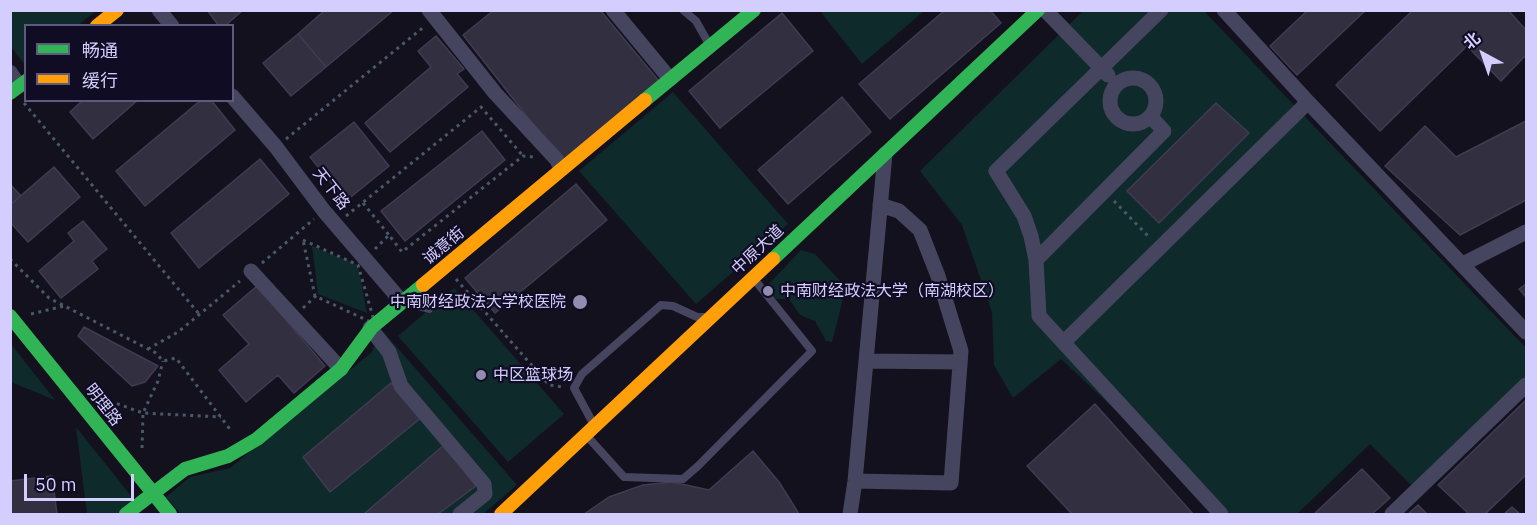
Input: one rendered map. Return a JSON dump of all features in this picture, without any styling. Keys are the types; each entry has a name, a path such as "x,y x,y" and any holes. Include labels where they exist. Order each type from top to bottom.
{"street":[{"path":"100,24 117,10"},
{"path":"159,10 170,24"},
{"path":"613,10 670,79"},
{"name":"诚意街","path":"126,514 185,469 228,456 244,448 341,369 373,326 559,165 754,10"},
{"name":"中原大道","path":"501,514 1038,10"},
{"path":"1045,10 1117,84"},
{"path":"1161,10 996,171 1024,216 1036,260 1039,316 1221,514"},
{"path":"1224,10 1308,102 1527,332"},
{"path":"432,14 495,93 559,165"},
{"path":"10,72 17,88"},
{"path":"1138,78 1150,85 1157,99 1151,117 1140,124 1132,125 1117,119 1110,105 1112,91 1117,84 1123,80 1138,78"},
{"name":"天下路","path":"234,98 276,147 336,224 361,261 402,302"},
{"path":"1064,342 1308,102"},
{"path":"1036,260 1164,131 1151,117"},
{"path":"850,514 885,154"},
{"path":"855,481 951,483 961,351 938,276 920,230 899,211 880,205"},
{"path":"1463,264 1527,232"},
{"path":"251,271 341,369"},
{"name":"明理路","path":"11,316 170,514"},
{"path":"373,326 389,352 401,386 484,484 485,494 460,514"},
{"path":"866,361 960,362"},
{"path":"1392,514 1527,385"}],"lane":[{"path":"683,10 696,21 710,46"},
{"path":"710,318 697,316 673,306 662,305 582,374 574,388 591,431 624,477 683,479 812,351 753,278"},
{"path":"402,302 429,309"}],"path":[{"path":"276,147 432,14"},
{"path":"28,102 199,314"},
{"path":"336,224 481,107 523,156 559,165"},
{"path":"363,203 402,252 523,156"},
{"path":"1105,191 1160,248"},
{"path":"148,349 178,332 324,211"},
{"path":"298,231 303,240 316,295 373,326"},
{"path":"361,261 389,235"},
{"path":"303,240 361,261"},
{"path":"10,259 48,298 156,353 164,361"},
{"path":"361,261 373,326"},
{"path":"445,266 549,385 574,388"},
{"path":"294,317 316,295"},
{"path":"11,316 48,311 64,306"},
{"path":"164,361 176,358 244,448"},
{"path":"140,479 143,413 158,381 164,361"},
{"path":"85,409 101,403 115,403 143,413 221,417"}],"green space":[{"path":"11,10 96,11 79,24 24,24 24,64 11,47"},
{"path":"820,11 924,11 862,64"},
{"path":"1083,11 1204,11 1526,348 1526,386 1417,491 1370,444 1297,514 1226,514 1061,359 1013,398 994,365 992,312 962,225 920,171"},
{"path":"673,92 788,224 696,304 579,171"},
{"path":"312,246 358,265 367,313 318,294"},
{"path":"801,250 815,254 846,287 832,342 826,341 815,321 800,315 789,299 776,299 765,288"},
{"name":"中区篮球场","path":"454,288 564,414 508,462 398,336"},
{"path":"381,329 517,485 483,514 181,514 166,497 190,477 230,468 372,352"},
{"path":"11,344 55,400 11,382"},
{"path":"76,427 136,502 122,514 87,514"}],"building":[{"path":"207,10 243,10 227,24 218,24"},
{"path":"325,10 394,10 326,67 298,34"},
{"path":"494,10 600,10 659,81 562,161 463,35"},
{"path":"945,10 990,10 1001,23 890,119 859,84"},
{"path":"1308,10 1366,10 1297,75 1270,46"},
{"path":"1413,10 1508,10 1526,30 1526,55 1501,81 1467,46 1380,131 1336,85"},
{"path":"782,13 813,51 720,128 689,91"},
{"path":"298,34 326,67 291,96 263,63"},
{"path":"436,36 464,69 457,74 468,87 390,152 365,123 431,67 418,51"},
{"path":"842,97 871,132 788,204 758,170"},
{"path":"81,102 136,102 93,139 70,112"},
{"path":"199,102 213,102 235,130 145,206 116,171"},
{"path":"1216,103 1249,133 1159,223 1127,191"},
{"path":"1526,121 1526,200 1460,235 1385,166 1425,126 1456,157"},
{"path":"354,122 389,166 346,201 310,157"},
{"path":"482,131 505,160 405,241 381,211"},
{"path":"260,159 289,194 199,268 171,233"},
{"path":"54,167 80,197 28,242 10,222 10,205"},
{"path":"10,184 21,196 10,205"},
{"path":"576,184 607,220 495,313 465,278"},
{"path":"83,221 107,249 92,261 98,269 61,298 39,271 74,241 68,233"},
{"path":"1526,284 1526,297 1519,289"},
{"path":"257,286 325,366 294,393 278,375 246,402 219,370 249,344 223,315"},
{"path":"84,327 158,366 145,382 132,386 78,336"},
{"path":"391,383 422,417 330,492 303,457"},
{"path":"1526,400 1526,475 1485,514 1469,514 1438,485"},
{"path":"1095,404 1193,514 1072,514 1027,466"},
{"path":"444,445 476,486 438,514 364,514"},
{"path":"753,451 779,482 799,514 584,514 609,497 643,485 672,482 709,490"},
{"path":"1362,469 1390,498 1372,514 1314,514"},
{"path":"52,476 57,514 10,514 10,481"},
{"path":"1418,505 1427,514 1408,514"},
{"path":"1512,507 1520,514 1504,514"}],"traffic: fast":[{"path":"645,100 754,10"},
{"path":"773,259 1038,10"},
{"path":"10,93 24,82"},
{"path":"126,514 185,469 228,456 257,439 341,369 372,327 423,285"},
{"path":"10,316 170,514"}],"traffic: slow":[{"path":"100,24 117,10"},
{"path":"423,285 645,100"},
{"path":"501,514 773,259"}],"place":[{"name":"中南财经政法大学（南湖校区）","path":"768,291"},
{"name":"中南财经政法大学校医院","path":"580,302"},
{"name":"中区篮球场","path":"481,375"}]}
